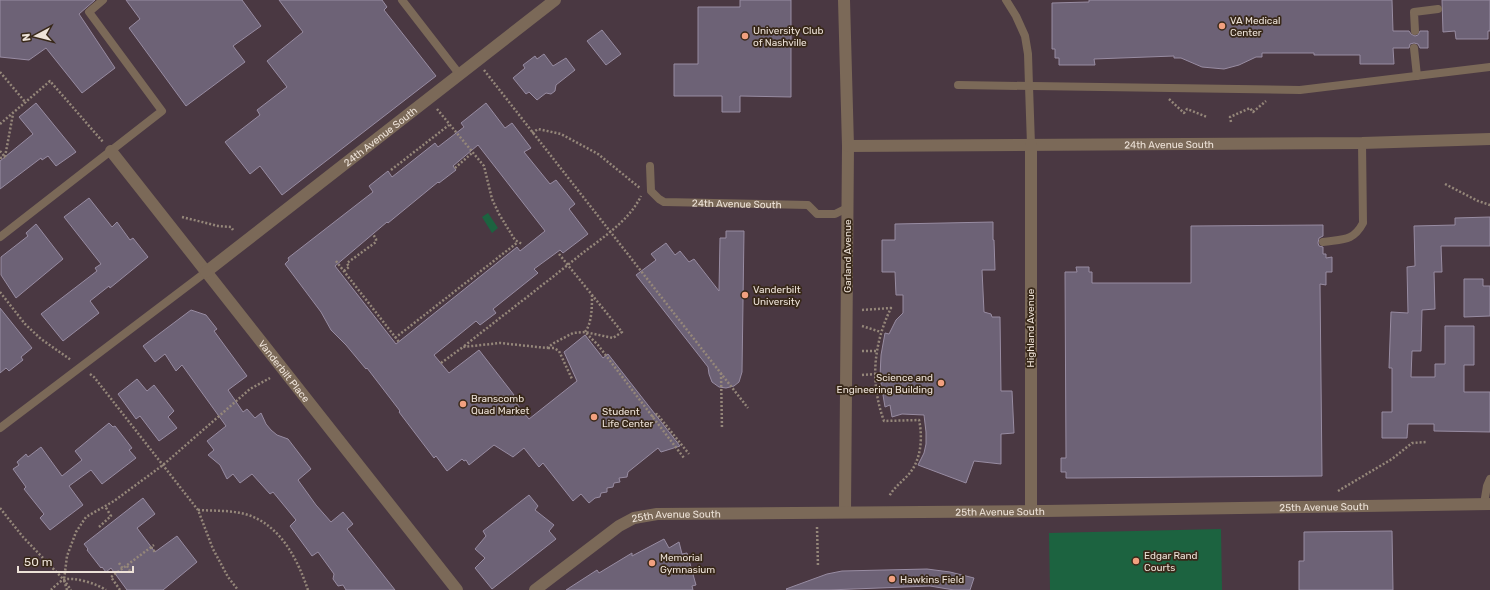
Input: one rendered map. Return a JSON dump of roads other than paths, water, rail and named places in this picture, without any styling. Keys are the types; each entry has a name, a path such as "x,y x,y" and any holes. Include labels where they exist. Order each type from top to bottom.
{"street":[{"name":"24th Avenue South","path":"206,272 555,0"},
{"name":"Garland Avenue","path":"844,0 848,146 845,512"},
{"name":"24th Avenue South","path":"848,146 1362,142 1490,139"},
{"name":"Highland Avenue","path":"1031,145 1031,511"},
{"name":"Vanderbilt Place","path":"111,152 457,590"},
{"name":"25th Avenue South","path":"535,590 611,531 634,518 648,515 1487,504"}],"lane":[{"path":"0,237 162,111 89,12 103,0"},
{"path":"402,0 460,75"},
{"path":"1006,0 1016,16 1025,36 1028,54 1031,145"},
{"path":"1415,31 1414,12 1438,9"},
{"path":"1414,48 1417,76"},
{"path":"958,85 1300,90 1490,67"},
{"path":"1481,68 1490,75"},
{"path":"1323,242 1347,239 1354,236 1364,223 1362,142"},
{"name":"24th Avenue South","path":"650,166 651,191 658,199 664,202 808,205 817,214 834,214 847,208"},
{"path":"0,428 206,272"},
{"path":"1487,504 1487,486 1490,479"}],"place":[{"name":"VA Medical Center","path":"1222,26"},
{"name":"University Club of Nashville","path":"745,36"},
{"name":"Vanderbilt University","path":"745,295"},
{"name":"Science and Engineering Building","path":"941,383"},
{"name":"Branscomb Quad Market","path":"463,404"},
{"name":"Student Life Center","path":"594,417"},
{"name":"Edgar Rand Courts","path":"1136,561"},
{"name":"Memorial Gymnasium","path":"652,563"},
{"name":"Hawkins Field","path":"892,579"}]}
